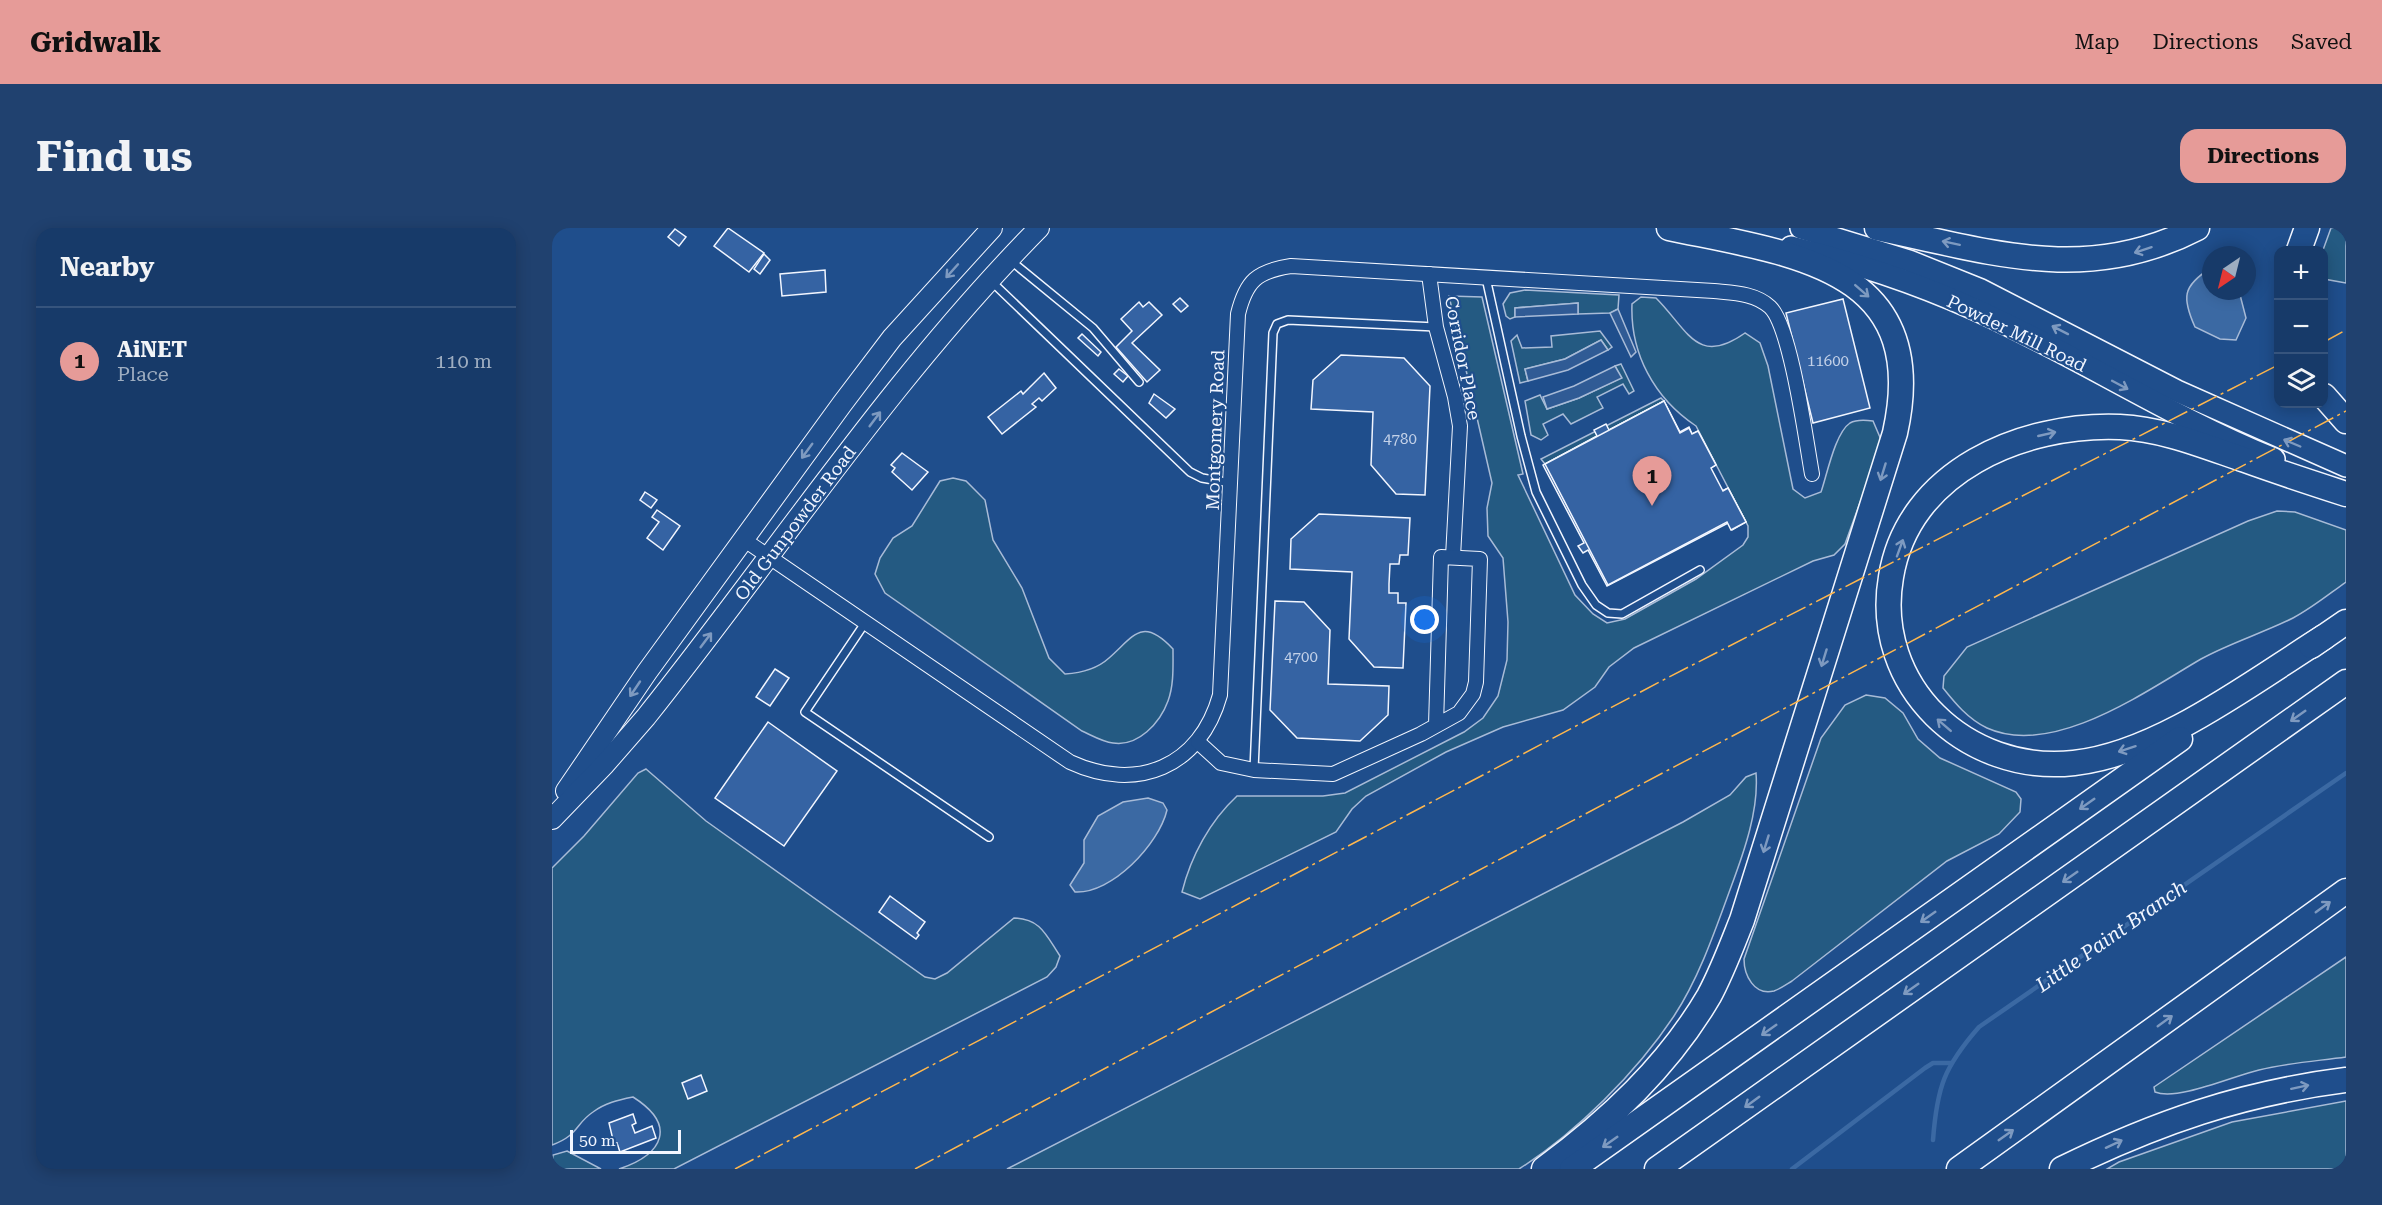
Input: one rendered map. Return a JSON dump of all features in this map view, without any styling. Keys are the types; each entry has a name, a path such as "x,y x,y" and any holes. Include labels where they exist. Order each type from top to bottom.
{"highway":[{"path":"1544,1169 1623,1105 1662,1063 1709,995 1727,957 1742,920 1885,466 1903,398 1896,343 1882,313 1864,292 1849,281 1813,264 1750,245 1670,228"},
{"path":"1877,228 2001,254 2039,260 2082,261 2125,255 2177,238 2197,228"},
{"path":"2300,246 2307,228"},
{"path":"2328,401 2346,421"},
{"path":"2324,637 2184,724 2143,744 2075,763 2035,764 1994,755 1959,738 1931,713 1908,681 1896,650 1888,612 1891,576 1902,541 1919,510 1943,482 1974,460 2014,442 2061,431 2097,427 2142,429 2188,440 2346,494"},
{"path":"1572,1169 2346,622"},
{"path":"1657,1169 2346,682"},
{"path":"1959,1169 2346,891"},
{"path":"2062,1169 2142,1131 2193,1112 2302,1087 2346,1080"}],"main road":[{"name":"Old Gunpowder Road","path":"552,810 646,672 892,338 992,228"},
{"name":"Old Gunpowder Road","path":"552,819 646,717 898,388 990,279 1039,228"},
{"name":"Powder Mill Road","path":"1670,228 1776,243 1837,258 1904,280 1973,308 2166,409 2251,450 2346,488"},
{"name":"Powder Mill Road","path":"1801,228 1909,261 1981,290 2177,391 2346,466"}],"street":[{"name":"Montgomery Road","path":"743,539 1070,762 1090,772 1114,776 1136,775 1158,769 1179,758 1198,742 1215,714 1223,678 1238,314 1247,287 1258,276 1272,269 1291,266 1714,291 1759,299 1771,308 1783,329 1812,474"},
{"name":"Corridor Place","path":"1429,274 1436,327 1455,397 1460,426 1453,557"},
{"path":"1198,742 1221,763 1254,770 1333,774 1436,726 1459,713 1473,694 1476,682 1480,559 1441,557 1436,726"}],"lane":[{"path":"1008,259 1093,328 1139,382"},
{"path":"1486,278 1530,475 1560,542 1596,605 1608,613 1622,614 1700,570"},
{"path":"990,279 1190,472 1202,478 1231,483"},
{"path":"1254,770 1273,333 1277,324 1288,320 1436,327"},
{"path":"866,623 805,712 989,837"}],"shaded area":[{"path":"2331,228 2346,228 2346,283 2328,280 2328,246 2324,246"},
{"path":"2201,275 2202,300 2241,300 2246,318 2236,340 2220,339 2195,327 2188,308 2187,293 2194,281"},
{"path":"1525,290 1619,295 1618,309 1610,313 1578,314 1578,303 1515,308 1515,317 1510,319 1506,316 1503,304 1510,293"},
{"path":"1449,296 1482,297 1523,474 1518,475 1575,595 1593,614 1607,623 1625,619 1696,579 1743,545 1748,537 1748,526 1696,426 1668,402 1657,388 1640,357 1632,322 1632,304 1641,297 1656,298 1694,340 1704,345 1715,346 1729,343 1745,333 1760,343 1768,366 1793,489 1805,498 1821,492 1832,455 1845,428 1856,421 1873,421 1882,442 1845,544 1834,555 1813,561 1634,648 1609,667 1595,687 1563,710 1503,727 1446,752 1366,796 1352,809 1336,832 1200,899 1182,892 1196,852 1218,816 1237,796 1323,796 1345,793 1464,732 1483,718 1498,696 1507,660 1508,622 1503,558 1488,536 1487,508 1492,483"},
{"path":"1578,303 1578,314 1515,317 1515,308"},
{"path":"1618,309 1636,352 1631,357 1610,313"},
{"path":"1600,331 1612,347 1608,350 1601,340 1565,359 1525,369 1528,381 1520,383 1511,341 1517,335 1522,348 1552,347 1551,336"},
{"path":"1601,340 1608,350 1568,370 1528,381 1525,369 1565,359"},
{"path":"1621,364 1634,391 1629,394 1623,384 1597,397 1603,408 1571,424 1563,414 1543,424 1548,435 1541,440 1531,435 1525,401 1540,395 1547,409 1579,398 1621,378 1615,366"},
{"path":"1615,366 1622,378 1579,398 1547,409 1543,397 1574,386"},
{"path":"1661,398 1664,401 1545,464 1541,459"},
{"path":"953,478 966,481 985,500 993,540 1022,588 1049,658 1065,674 1094,668 1139,633 1153,633 1173,649 1170,695 1160,717 1147,732 1131,741 1113,743 1082,731 885,593 875,574 880,558 893,538 912,526 940,481"},
{"path":"2277,511 2295,512 2346,530 2346,582 2293,618 2212,653 2154,688 2098,717 2069,728 2041,734 2013,735 1987,728 1957,705 1943,688 1944,676 1967,647 2248,521"},
{"path":"1866,695 1885,698 1903,713 1918,739 1940,758 2016,792 2021,799 2020,812 1999,834 1947,861 1792,981 1774,991 1761,990 1748,977 1744,959 1821,738 1845,705"},
{"path":"646,769 706,821 925,977 935,979 947,973 1014,918 1031,921 1042,930 1060,956 1056,967 1047,977 674,1169 619,1169 646,1155 655,1147 659,1138 660,1128 656,1118 633,1097 612,1102 598,1109 587,1116 567,1137 552,1145 552,868 584,836 638,773"},
{"path":"1756,773 1753,816 1736,874 1713,937 1683,1001 1642,1059 1604,1100 1562,1138 1519,1169 1007,1169 1683,822 1730,795 1746,777"},
{"path":"1148,798 1163,803 1167,810 1162,823 1144,851 1118,876 1104,885 1075,892 1070,885 1084,863 1084,840 1098,816 1123,802"},
{"path":"2346,957 2346,1057 2270,1068 2191,1091 2165,1094 2155,1092 2154,1087"},
{"path":"2346,1101 2346,1169 2107,1169 2119,1162 2232,1122"},
{"path":"567,1151 601,1169 552,1169 553,1155"}],"building":[{"path":"728,228 764,253 749,272 714,246"},
{"path":"675,229 686,237 679,246 668,237"},
{"path":"764,254 770,260 760,274 754,269"},
{"path":"825,270 826,292 782,296 780,274"},
{"path":"1180,298 1188,306 1181,312 1173,304"},
{"path":"1843,299 1870,408 1813,423 1786,313"},
{"path":"1139,302 1143,307 1149,302 1162,315 1132,343 1160,370 1147,382 1116,347 1132,331 1121,319"},
{"path":"1082,334 1101,352 1098,356 1078,338"},
{"path":"1341,355 1404,358 1430,386 1425,495 1396,494 1371,465 1373,412 1311,409 1313,380"},
{"path":"1119,369 1128,376 1123,382 1114,374"},
{"path":"1044,373 1056,388 1042,401 1039,398 1032,404 1036,407 1002,434 988,417 1021,391 1023,394"},
{"path":"1154,394 1175,409 1166,418 1149,403"},
{"path":"1664,401 1680,432 1689,427 1692,434 1698,431 1716,465 1710,468 1722,491 1728,488 1746,522 1732,530 1728,523 1607,586 1588,550 1583,553 1578,546 1584,543 1543,465 1597,436 1594,430 1606,424 1609,430"},
{"path":"1664,401 1680,433 1689,428 1692,434 1698,431 1716,465 1711,468 1723,491 1728,488 1746,522 1731,530 1727,522 1608,585 1545,464"},
{"path":"902,453 928,472 912,490 892,472 895,468 891,465"},
{"path":"645,492 657,500 651,508 640,500"},
{"path":"657,510 680,526 663,550 647,538 659,522 652,517"},
{"path":"1319,514 1410,518 1408,555 1400,555 1399,564 1390,564 1389,584 1389,593 1398,593 1398,603 1406,603 1403,668 1374,667 1349,639 1352,572 1290,569 1291,539"},
{"path":"1275,601 1304,602 1330,630 1328,684 1389,686 1388,715 1360,741 1297,738 1270,710"},
{"path":"775,669 789,678 770,706 756,697"},
{"path":"768,722 837,771 784,846 715,798"},
{"path":"890,896 925,922 917,933 919,935 916,939 879,912"},
{"path":"701,1075 707,1091 688,1099 682,1083"},
{"path":"633,1114 636,1123 632,1125 635,1133 652,1126 656,1138 620,1152 617,1143 614,1144 609,1123"}],"waterway":[{"name":"Little Paint Branch","path":"1933,1140 1937,1106 1944,1079 1958,1054 1979,1027 2346,773"},
{"path":"1792,1169 1925,1068 1933,1063 1951,1063"}],"power":[{"path":"2328,340 2346,330"},
{"path":"735,1169 1669,677 2274,367"},
{"path":"915,1169 2346,411"}],"place":[{"name":"AiNET","path":"1652,506"}]}
